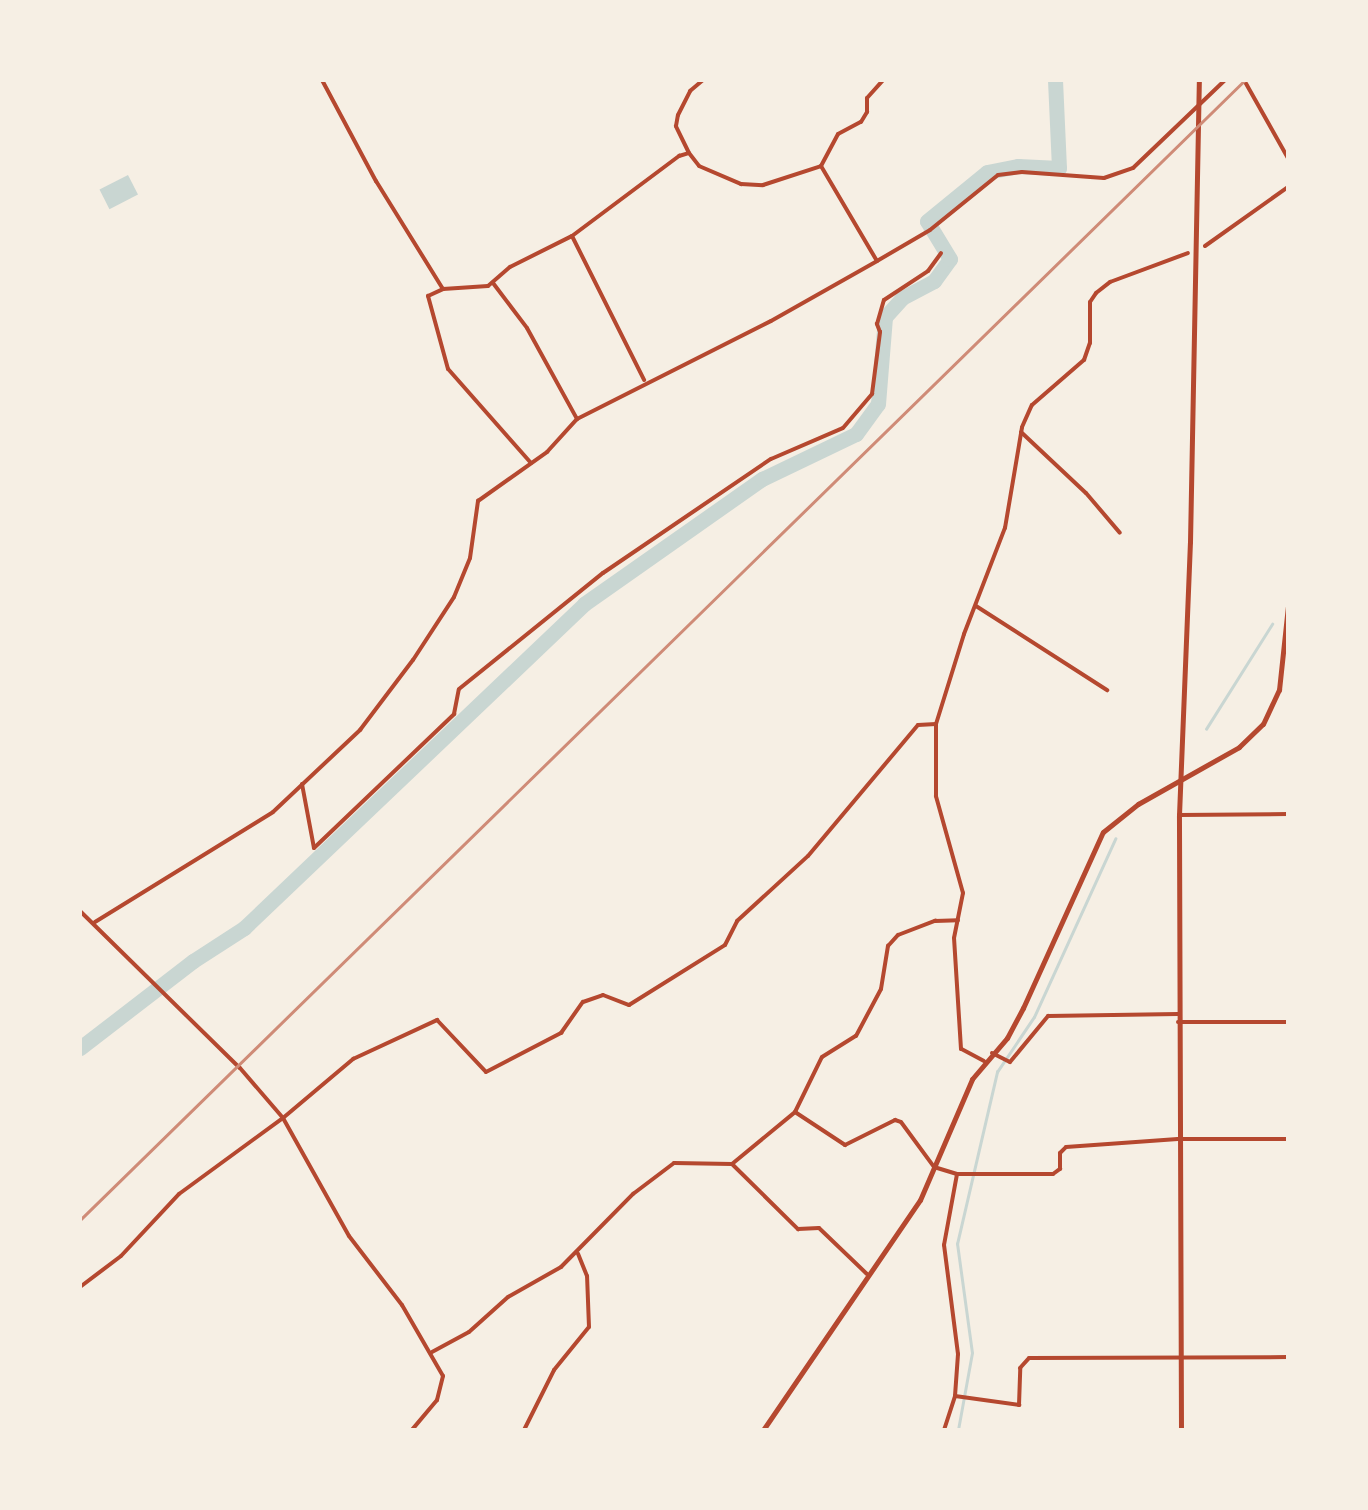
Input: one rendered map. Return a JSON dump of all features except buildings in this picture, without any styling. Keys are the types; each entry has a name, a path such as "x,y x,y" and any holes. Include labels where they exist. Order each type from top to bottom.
{"street":[{"path":"322,80 376,181 443,289"},
{"path":"703,80 690,91 678,115 676,126 689,153 699,166 741,184 763,185 821,166 838,134 861,122 867,112 866,98 883,80"},
{"path":"1181,1430 1179,815 1199,80"},
{"path":"95,922 254,825 360,730 440,620 465,574 478,501 532,463 577,418 759,328 877,261 932,229 998,175 1022,172 1104,178 1133,168 1225,80"},
{"path":"1244,80 1288,158"},
{"path":"532,463 448,369 428,296 443,289 465,290 492,282 510,267 572,236 679,156 689,153"},
{"path":"821,166 877,261"},
{"path":"1205,246 1288,188"},
{"path":"572,236 644,382"},
{"path":"302,784 314,848 454,714 458,689 603,573 771,459 843,428 872,394 880,332 877,324 884,300 928,271 941,252"},
{"path":"984,1062 961,1049 954,938 963,893 934,786 936,724 1005,528 1022,432 1032,405 1084,360 1090,344 1090,302 1096,293 1110,282 1188,253"},
{"path":"492,282 527,328 577,418"},
{"path":"1022,432 1086,493 1120,533"},
{"path":"975,606 1107,690"},
{"path":"763,1430 920,1200 984,1062 1006,1038 1023,1008 1103,832 1116,819 1240,747 1263,724 1279,690 1288,606"},
{"path":"80,1288 121,1256 179,1194 284,1118 334,1071 432,1020 449,1030 486,1072 561,1032 582,1002 594,996 629,1005 725,945 737,920 808,856 918,725 936,724"},
{"path":"1179,815 1288,814"},
{"path":"80,911 284,1118 350,1236 432,1352 443,1376 442,1388 412,1430"},
{"path":"432,1352 469,1332 508,1297 578,1254 633,1194 674,1164 732,1164 794,1112 822,1057 856,1036 881,989 888,946 910,928 958,920"},
{"path":"992,1054 1004,1059 1033,1038 1048,1016 1178,1014"},
{"path":"1178,1022 1288,1022"},
{"path":"794,1112 844,1145 895,1120 934,1167 958,1174 1053,1174 1060,1169 1060,1153 1066,1147 1178,1139 1288,1139"},
{"path":"732,1164 798,1230 819,1228 867,1274"},
{"path":"944,1430 955,1396 958,1354 944,1237 955,1203 958,1174"},
{"path":"524,1430 554,1370 590,1327 587,1276 578,1254"},
{"path":"955,1396 1019,1406 1020,1368 1028,1358 1288,1358"}],"shaded area":[{"path":"128,175 138,195 109,209 99,190"}],"waterway":[{"path":"80,1048 193,961 244,928 584,604 762,479 856,434 878,404 885,317 902,298 934,281 950,259 927,221 987,172 1018,166 1059,168 1055,80"},
{"path":"1206,729 1272,624"},
{"path":"958,1430 972,1353 957,1244 997,1072 1034,1017 1115,839"}],"railway":[{"path":"80,1220 1245,80"}]}
